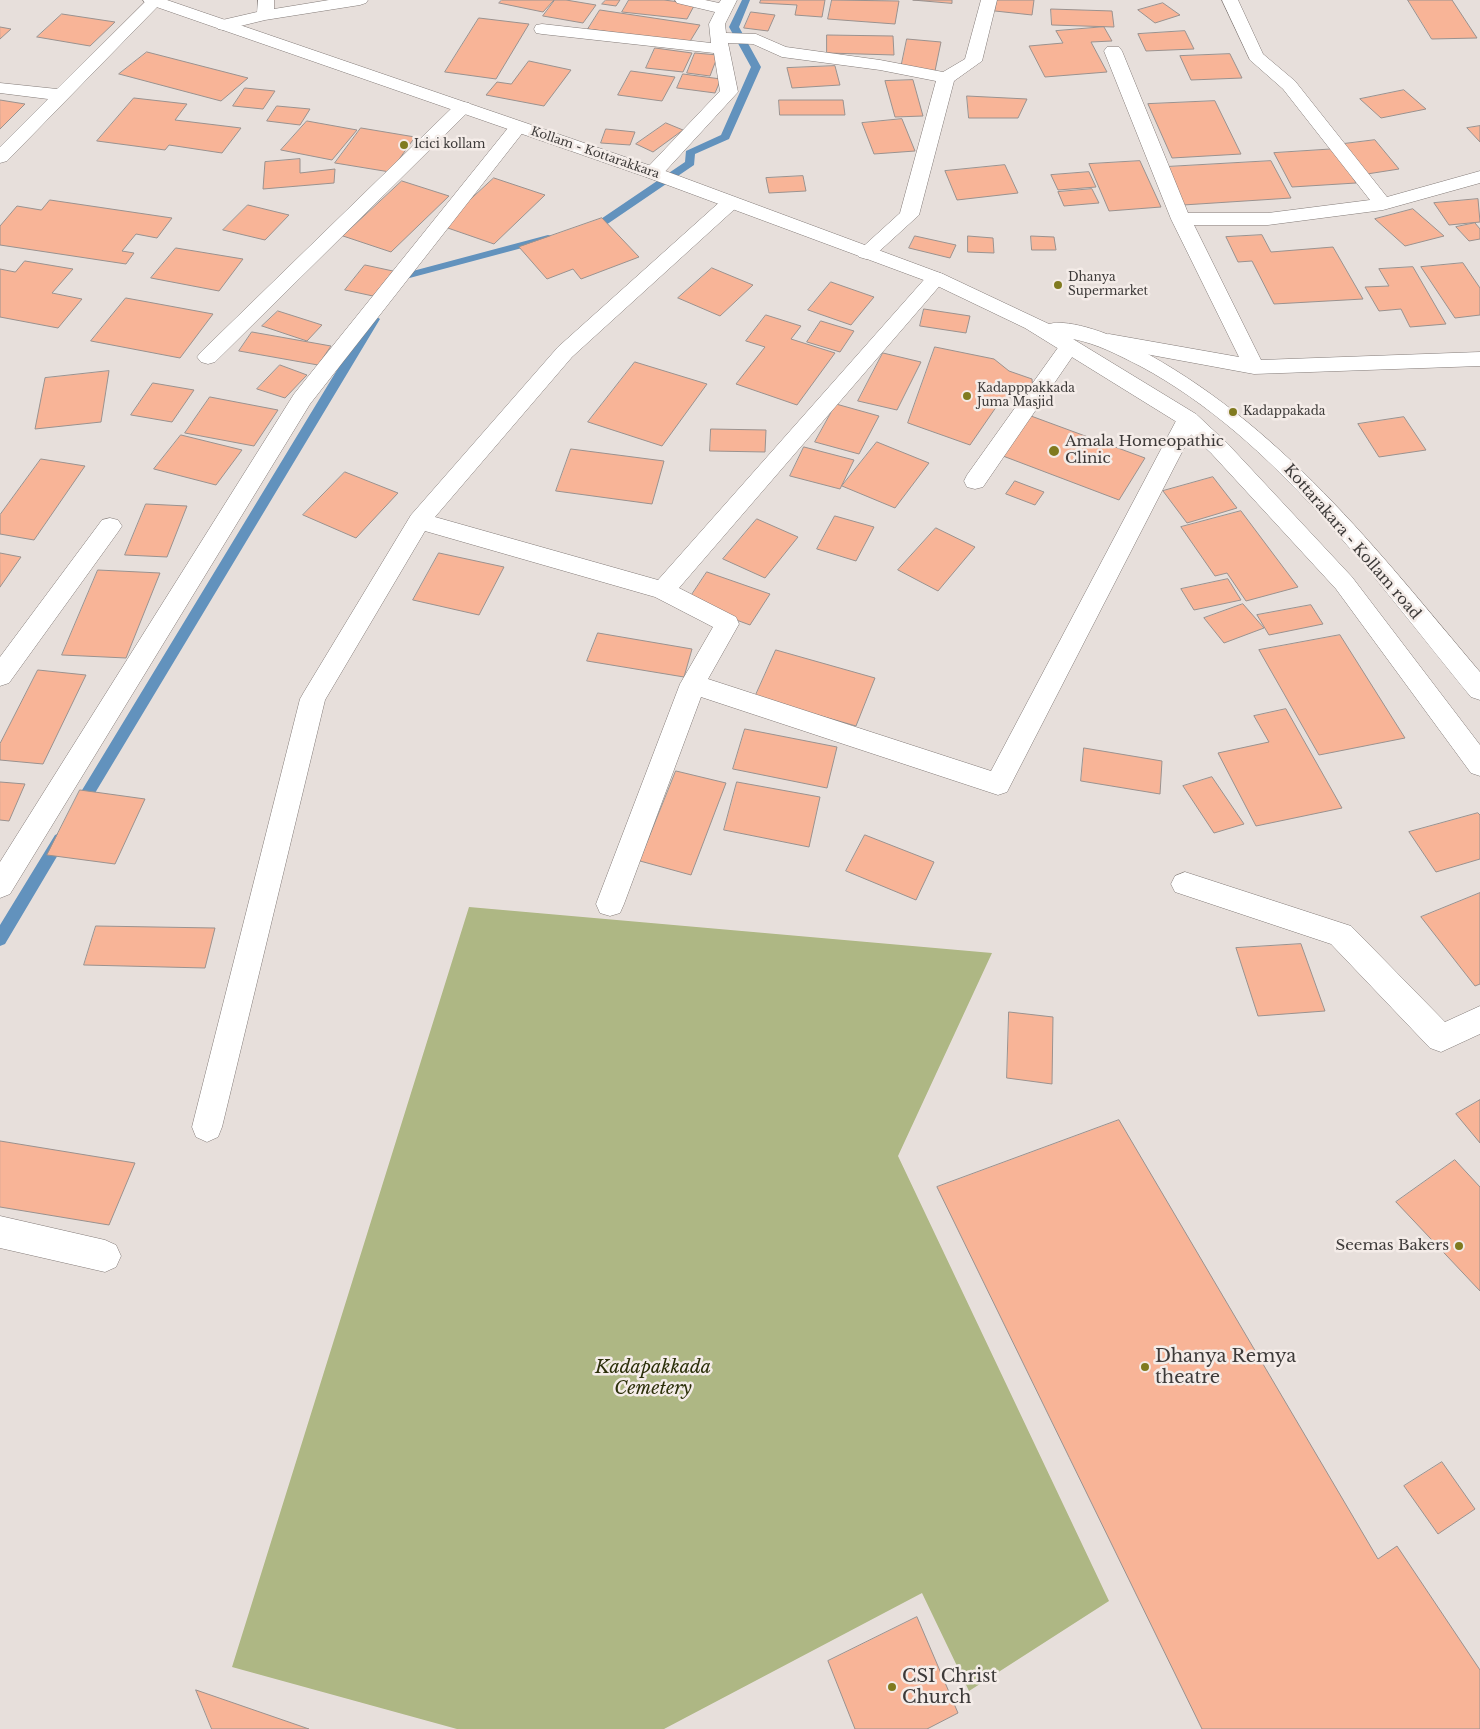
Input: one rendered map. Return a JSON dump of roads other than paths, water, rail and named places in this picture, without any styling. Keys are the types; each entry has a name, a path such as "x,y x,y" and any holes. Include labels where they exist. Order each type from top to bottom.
{"street":[{"path":"224,25 265,8 360,0"},
{"path":"653,173 729,92 723,42 717,24 726,4 683,0"},
{"path":"866,253 909,215 946,78 973,61 989,0"},
{"path":"1230,0 1256,56 1289,85 1383,204"},
{"path":"0,157 153,1"},
{"name":"Kollam - Kottarakkara","path":"153,1 653,173 936,278 1032,323"},
{"path":"542,29 723,42 756,39 782,52 880,65 946,78"},
{"path":"1113,51 1181,219 1254,367"},
{"path":"0,88 62,95"},
{"path":"208,357 463,107"},
{"path":"0,886 302,399 518,127"},
{"path":"1181,219 1268,219 1383,204 1480,177"},
{"path":"206,1127 313,699 419,521 564,352 730,203"},
{"path":"663,590 936,278"},
{"path":"1032,323 1188,419 1219,448 1344,583 1480,765"},
{"name":"Kottarakara - Kollam road","path":"1032,323 1109,342 1174,377 1213,402 1287,467 1318,499 1480,690"},
{"path":"1109,342 1254,367 1480,359"},
{"path":"975,481 1069,347"},
{"path":"693,684 998,784 1188,419"},
{"path":"419,521 663,590 726,624 693,684 610,904"},
{"path":"0,676 110,526"},
{"path":"1185,884 1340,935 1441,1038 1480,1019"},
{"path":"0,1232 104,1256"}],"waterway":[{"path":"587,228 599,225 690,163 690,153 725,137 756,67 734,27 746,0"},
{"path":"395,284 398,278 548,238"},
{"path":"78,809 374,319"},
{"path":"0,939 60,839"}],"place":[{"name":"Icici kollam","path":"404,145"},
{"name":"Dhanya Supermarket","path":"1058,285"},
{"name":"Kadapppakkada Juma Masjid","path":"967,396"},
{"name":"Kadappakada","path":"1233,412"},
{"name":"Amala Homeopathic Clinic","path":"1054,451"},
{"name":"Seemas Bakers","path":"1459,1246"},
{"name":"Dhanya Remya theatre","path":"1145,1367"},
{"name":"CSI Christ Church","path":"892,1687"}],"park label":[{"name":"Kadapakkada Cemetery","path":"653,1378"}]}
